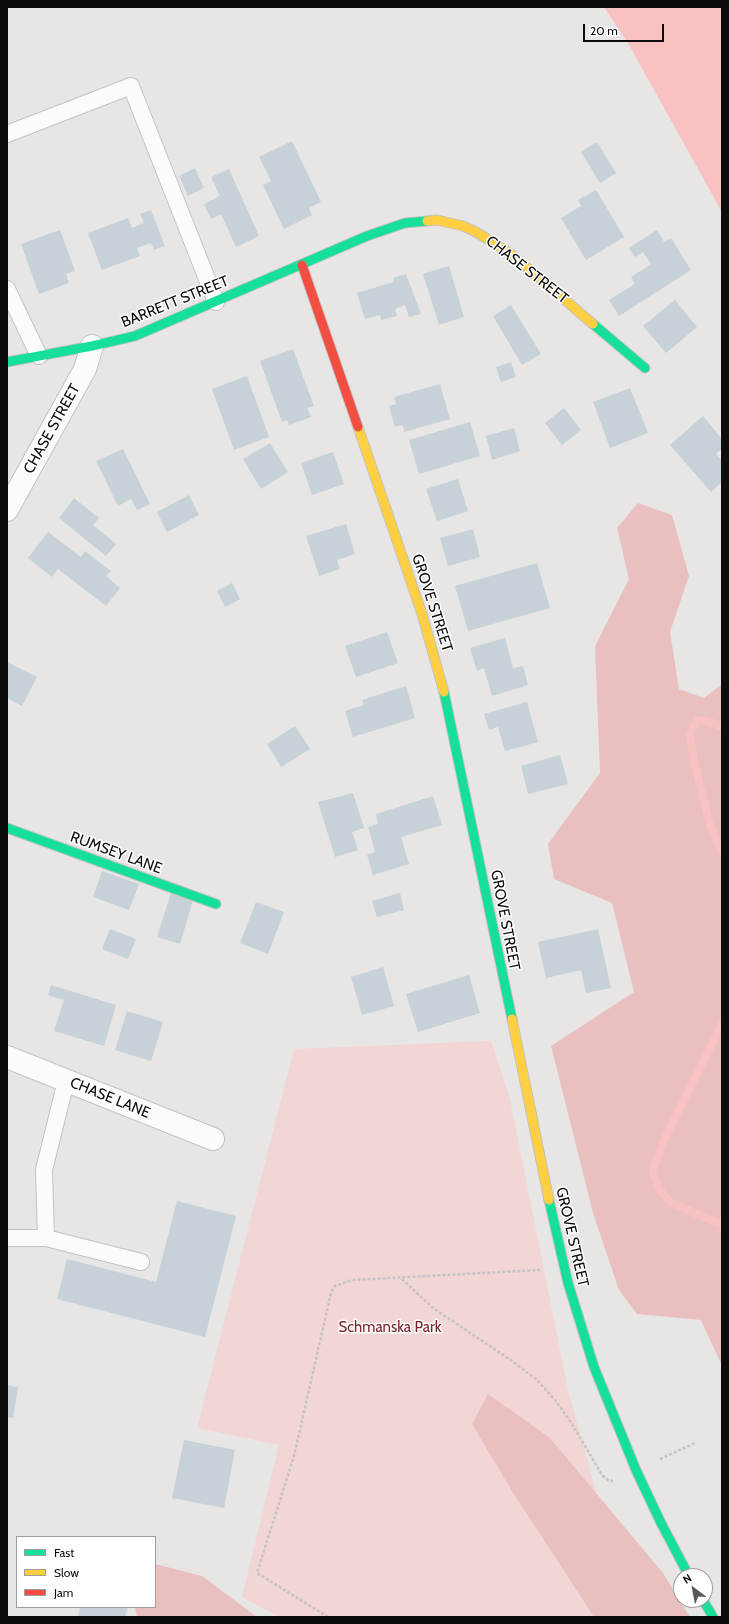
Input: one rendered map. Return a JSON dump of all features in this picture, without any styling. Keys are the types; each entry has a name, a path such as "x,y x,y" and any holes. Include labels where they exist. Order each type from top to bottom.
{"street":[{"name":"CHASE STREET","path":"302,265 367,236 405,223 437,220 463,226 512,254 645,368"},
{"name":"BARRETT STREET","path":"7,362 92,346 135,336 302,265"},
{"name":"GROVE STREET","path":"302,265 422,614 438,666 448,706 541,1165 565,1267 582,1329 610,1407 636,1470 661,1523 685,1568"},
{"name":"CHASE STREET","path":"7,510 85,369 92,346"},
{"name":"RUMSEY LANE","path":"7,828 216,904"},
{"name":"CHASE LANE","path":"7,1057 213,1139"},
{"path":"708,1608 713,1617"}],"lane":[{"path":"7,134 131,86 216,302"},
{"path":"7,289 39,356"},
{"path":"46,1238 44,1170 66,1080"},
{"path":"7,1238 46,1238 141,1262"}],"path":[{"path":"328,1617 257,1574 294,1456 331,1293 335,1286 352,1280 565,1267"},
{"path":"402,1278 433,1308 536,1379 555,1400 572,1424 602,1475 608,1480 613,1481"},
{"path":"660,1458 695,1443"}],"green space":[{"name":"Schmanska Park","path":"491,1041 510,1099 568,1390 613,1554 617,1617 279,1617 242,1597 279,1445 197,1428 294,1049"}],"shaded area":[{"path":"604,7 722,7 722,212 629,45"},
{"path":"638,503 672,515 689,576 670,632 679,689 704,698 722,684 722,1366 701,1320 637,1314 619,1290 593,1213 551,1046 634,992 612,903 554,879 548,844 600,773 595,646 629,579 617,528"},
{"path":"488,1394 550,1438 663,1573 673,1589 673,1608 684,1608 690,1617 594,1617 512,1491 472,1424"},
{"path":"156,1564 202,1576 257,1617 137,1617 135,1608 156,1608"}],"building":[{"path":"292,141 321,202 309,208 312,215 284,229 263,185 271,181 259,157"},
{"path":"597,142 616,173 600,183 581,152"},
{"path":"195,168 204,188 188,196 179,176"},
{"path":"229,169 259,236 236,247 221,214 211,219 204,204 220,196 211,177"},
{"path":"596,190 624,237 586,260 561,218 581,206 578,200"},
{"path":"151,210 165,246 154,250 151,243 137,248 140,256 102,270 88,233 128,218 132,228 144,223 140,214"},
{"path":"60,230 75,271 66,274 69,283 39,294 21,244"},
{"path":"657,230 664,242 671,238 691,270 619,316 609,300 635,284 631,277 651,264 643,252 635,257 629,248"},
{"path":"449,266 464,317 439,325 423,274"},
{"path":"406,274 421,314 409,317 405,305 395,309 397,316 381,320 380,315 365,319 357,293 394,282 393,278"},
{"path":"675,300 697,327 666,353 643,326"},
{"path":"511,305 541,354 522,365 493,316"},
{"path":"293,349 314,406 307,408 311,417 289,425 287,420 282,422 260,361"},
{"path":"511,362 516,377 501,382 496,367"},
{"path":"247,376 269,437 234,450 212,389"},
{"path":"440,384 450,419 404,432 403,425 395,427 389,406 396,404 394,397"},
{"path":"630,388 648,433 610,448 593,402"},
{"path":"564,408 581,430 562,445 545,423"},
{"path":"703,416 722,439 722,448 716,454 722,461 722,482 711,492 670,445"},
{"path":"470,422 480,456 419,474 409,440"},
{"path":"514,428 520,451 492,460 486,436"},
{"path":"270,443 288,472 261,489 243,459"},
{"path":"123,449 150,504 137,510 131,499 118,506 96,461"},
{"path":"333,452 344,484 312,495 301,463"},
{"path":"458,479 468,511 437,521 426,489"},
{"path":"189,495 199,515 167,532 157,512"},
{"path":"74,498 99,518 93,525 116,544 106,556 59,518"},
{"path":"346,524 355,554 337,560 340,569 319,576 306,536"},
{"path":"473,529 480,557 448,566 440,538"},
{"path":"48,532 81,557 85,551 111,571 106,576 120,588 106,606 58,569 52,577 28,558"},
{"path":"537,563 550,608 468,631 455,586"},
{"path":"232,583 240,599 225,607 217,591"},
{"path":"387,632 398,663 356,677 345,646"},
{"path":"505,638 513,668 523,666 528,685 492,696 484,668 477,671 470,648"},
{"path":"7,662 37,677 22,706 7,698"},
{"path":"406,686 415,718 353,737 345,711 364,705 362,700"},
{"path":"527,702 538,742 505,751 498,727 489,730 484,714"},
{"path":"295,726 310,749 281,767 267,744"},
{"path":"560,755 568,784 528,794 521,766"},
{"path":"353,793 364,828 352,832 358,850 335,857 318,802"},
{"path":"433,796 442,825 401,837 409,864 373,875 367,855 375,852 368,827 378,824 376,814"},
{"path":"102,871 139,884 129,910 93,897"},
{"path":"171,893 193,900 180,944 157,937"},
{"path":"400,893 404,910 377,917 372,901"},
{"path":"256,902 284,912 268,954 240,943"},
{"path":"110,929 136,939 128,959 102,949"},
{"path":"598,929 611,988 586,993 581,970 546,978 538,942"},
{"path":"383,967 394,1006 362,1015 351,977"},
{"path":"469,975 480,1013 418,1032 406,994"},
{"path":"51,985 116,1005 104,1046 54,1031 64,1000 48,995"},
{"path":"127,1011 163,1022 151,1061 115,1050"},
{"path":"177,1201 236,1216 205,1337 57,1299 67,1259 156,1282"},
{"path":"7,1385 18,1387 13,1418 7,1417"},
{"path":"184,1440 235,1450 224,1508 172,1498"},
{"path":"80,1608 128,1608 125,1617 78,1617"}],"waterway":[{"path":"722,727 706,720 697,721 690,734 693,758 709,822 722,853"},
{"path":"722,1024 663,1142 653,1170 659,1189 670,1202 722,1225"}],"traffic: fast":[{"path":"7,362 92,346 135,336 367,236 405,223 427,221"},
{"path":"593,324 645,368"},
{"path":"444,692 512,1019"},
{"path":"7,828 216,904"},
{"path":"549,1200 568,1283 594,1367 636,1470 661,1523 685,1568"},
{"path":"708,1608 713,1617"}],"traffic: slow":[{"path":"427,221 437,220 463,226 476,232 511,254 593,324"},
{"path":"358,427 422,614 444,692"},
{"path":"512,1019 549,1200"}],"traffic: jam":[{"path":"302,265 358,427"}]}
